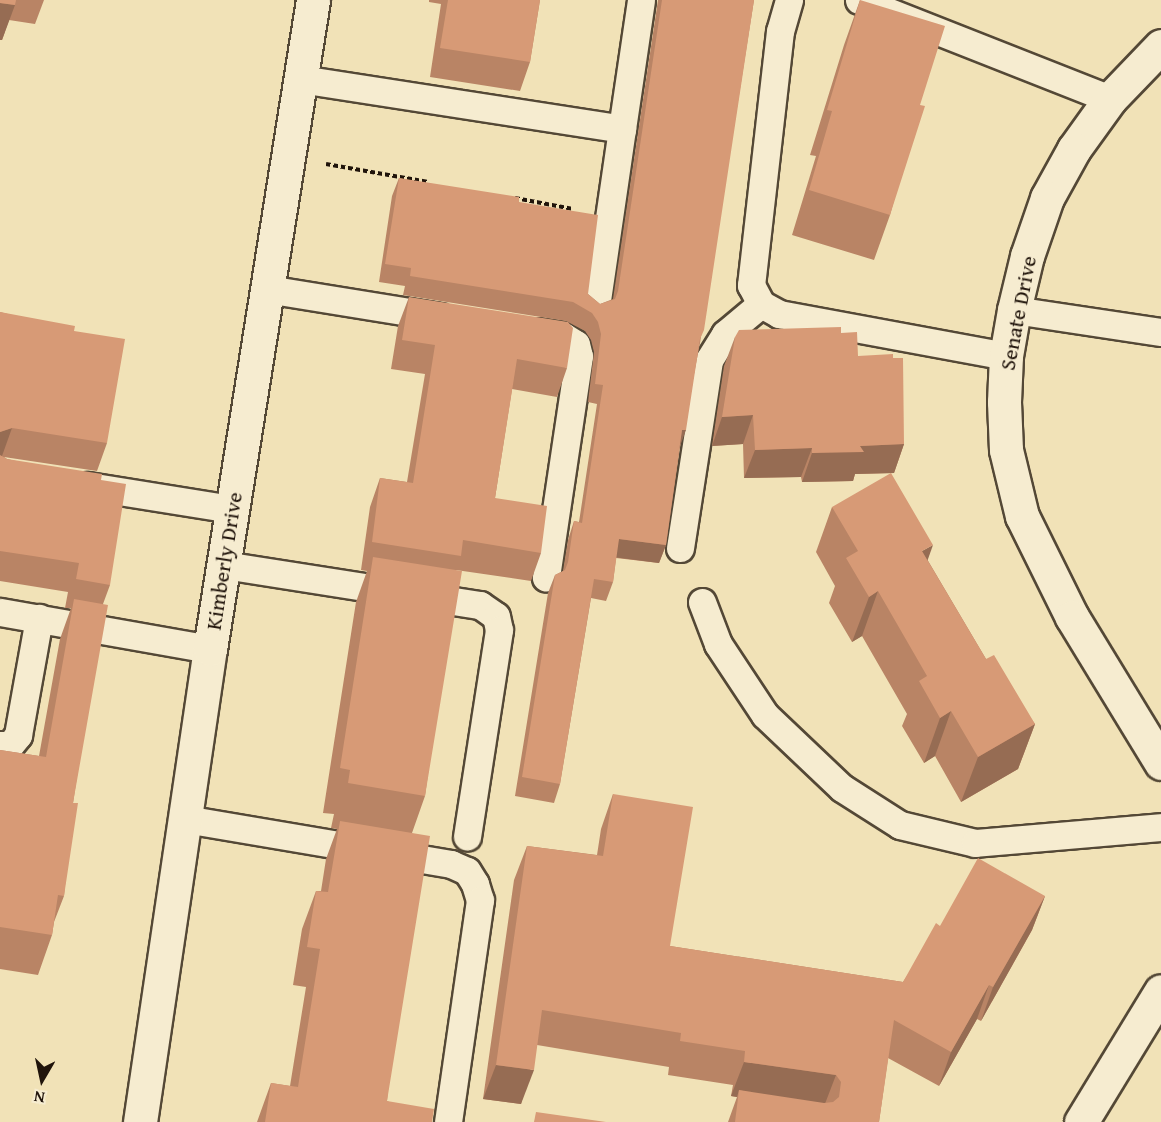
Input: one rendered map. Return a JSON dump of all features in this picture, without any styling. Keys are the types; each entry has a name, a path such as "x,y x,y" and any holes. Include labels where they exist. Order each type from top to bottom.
{"street":[{"name":"Kimberly Drive","path":"140,1122 210,649 313,0"},
{"name":"Senate Drive","path":"1161,45 1110,99 1074,149 1047,198 1027,256 1006,356 1006,450 1022,516 1072,617 1161,763"},
{"path":"1081,1122 1161,991"}],"lane":[{"path":"596,307 641,0"},
{"path":"789,0 780,31 751,285 761,304 779,314 1006,356"},
{"path":"859,0 1110,99"},
{"path":"300,79 621,129"},
{"path":"267,290 459,320"},
{"path":"680,548 709,360 725,334 761,304"},
{"path":"1014,310 1161,332"},
{"path":"517,328 563,336 576,344 579,356 546,578"},
{"path":"68,483 232,509"},
{"path":"224,565 480,605 496,616 499,630 467,837"},
{"path":"702,602 717,644 765,715 842,788 900,825 975,843 1161,827"},
{"path":"0,612 210,649"},
{"path":"0,745 10,745 18,735 39,618"},
{"path":"185,819 451,864 467,871 476,884 480,900 448,1122"}],"path":[{"path":"288,157 435,184"},
{"path":"504,196 609,215"}],"building":[{"path":"0,0 16,0 15,5 0,3"},
{"path":"448,0 540,0 530,62 440,48"},
{"path":"662,0 754,0 704,330 700,339 686,430 682,430 666,545 619,539 613,582 594,579 560,784 522,777 555,575 565,570 568,562 574,521 582,523 603,385 595,384 601,334 598,322 592,313 573,302 410,276 411,268 385,264 399,178 519,197 519,202 598,215 588,294 600,304 615,299"},
{"path":"860,0 945,26 920,105 925,106 890,215 809,190 832,111 827,110"},
{"path":"409,297 568,322 573,328 567,368 517,359 495,498 547,506 541,553 463,540 461,556 372,542 380,478 413,483 435,345 402,340"},
{"path":"0,312 75,326 74,331 125,339 107,443 12,428 0,432"},
{"path":"841,327 841,333 857,332 858,356 893,354 893,358 903,358 904,444 860,446 864,452 812,453 812,448 755,450 753,415 722,417 735,337 739,330"},
{"path":"0,455 7,459 102,474 101,480 126,484 110,585 76,579 79,563 0,551"},
{"path":"891,473 933,545 922,551 986,659 994,655 1035,724 978,757 951,711 940,718 919,681 927,676 878,591 869,597 846,558 858,551 832,507"},
{"path":"373,557 462,571 425,796 348,783 350,770 340,768"},
{"path":"74,599 108,605 73,803 78,803 64,896 58,895 52,935 0,927 0,750 46,757"},
{"path":"613,794 693,807 670,946 903,982 936,923 940,926 978,858 1045,896 993,987 989,985 951,1052 894,1020 879,1122 735,1122 739,1090 824,1103 833,1102 839,1097 841,1082 836,1075 744,1062 745,1051 680,1041 681,1033 542,1010 534,1070 496,1065 527,846 603,856"},
{"path":"340,821 430,836 387,1101 434,1109 432,1122 265,1122 271,1083 298,1087 320,949 307,947 316,891 328,892"},
{"path":"536,1112 606,1122 534,1122"}]}
